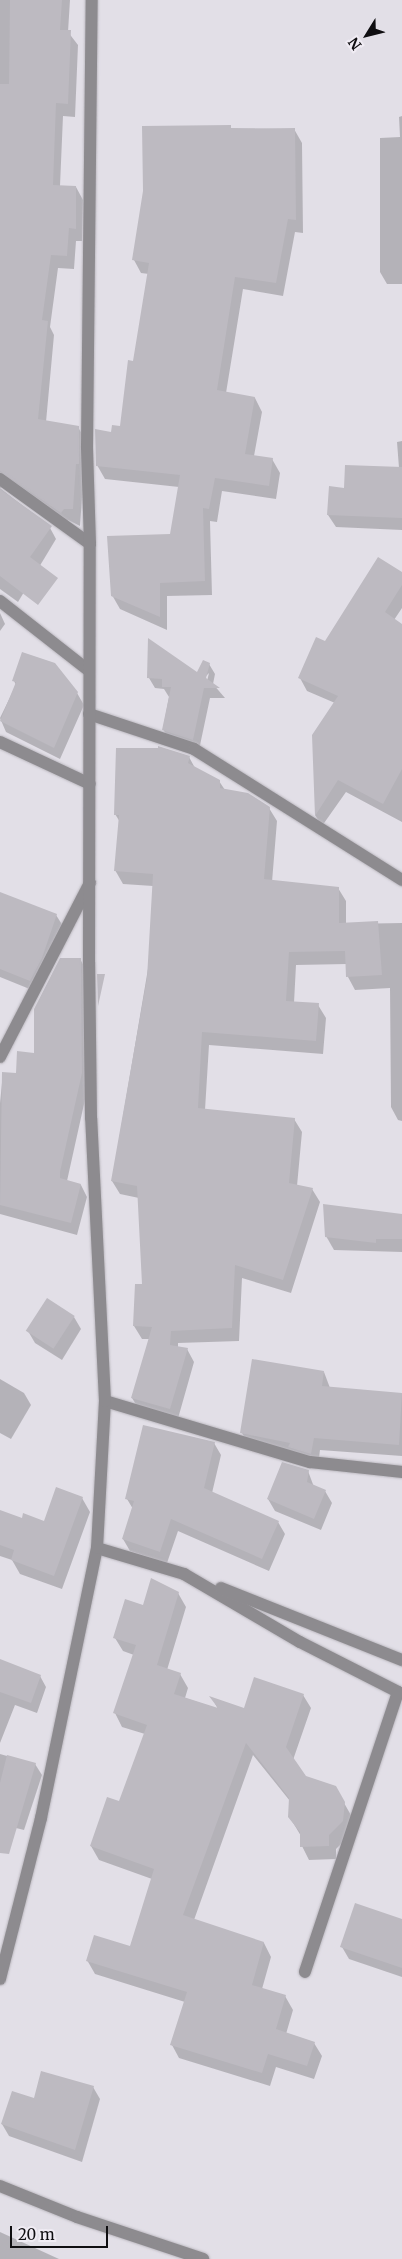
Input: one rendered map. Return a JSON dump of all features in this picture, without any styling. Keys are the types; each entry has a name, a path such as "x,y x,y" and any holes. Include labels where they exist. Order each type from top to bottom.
{"street":[{"path":"0,1979 41,1818 97,1548 106,1401 91,1118 88,670 90,544 87,446 92,0"},
{"path":"0,479 90,544"},
{"path":"0,601 88,670"},
{"path":"89,714 194,749 402,880"},
{"path":"0,742 90,784"},
{"path":"0,1058 90,883"},
{"path":"106,1401 310,1462 402,1472"},
{"path":"97,1548 184,1574 402,1660"},
{"path":"184,1574 300,1642 398,1692 305,1972"},
{"path":"0,2186 77,2217 203,2259"}],"building":[{"path":"10,0 62,0 60,30 71,30 68,104 56,103 53,185 76,186 76,229 69,228 67,256 51,255 42,320 48,321 38,419 79,426 79,464 76,464 73,509 64,509 61,513 0,471 0,84 9,84"},
{"path":"231,125 231,129 295,128 296,220 288,219 276,283 235,277 217,390 255,397 245,454 273,458 269,486 215,478 209,509 203,508 205,581 160,583 160,617 111,596 107,536 170,534 180,475 96,466 95,429 111,432 112,425 120,426 128,360 133,361 149,263 132,260 143,191 142,126"},
{"path":"345,465 402,467 402,518 327,515 329,486 344,488"},
{"path":"0,489 52,526 30,557 58,578 38,605 0,576"},
{"path":"378,557 402,572 402,585 385,612 402,624 402,769 383,804 338,780 315,816 312,735 338,696 298,678 316,637 325,641"},
{"path":"148,638 197,672 203,660 210,663 206,678 220,688 204,688 193,740 162,730 171,687 162,687 162,679 147,678"},
{"path":"22,652 55,663 78,692 54,748 0,721 16,682 12,681"},
{"path":"158,746 190,756 188,763 220,780 220,788 248,793 270,807 264,879 339,887 339,923 378,921 382,975 346,977 345,951 289,952 286,1001 319,1003 316,1041 202,1032 198,1108 295,1118 289,1183 313,1188 283,1280 235,1265 232,1328 171,1331 170,1345 188,1348 170,1409 131,1398 152,1327 133,1326 135,1284 142,1284 137,1186 111,1181 147,978 153,874 114,871 119,815 114,815 116,748 158,748"},
{"path":"0,892 57,914 42,958 30,981 0,969"},
{"path":"60,958 81,958 82,1073 60,1172 60,1178 81,1184 71,1223 0,1205 2,1072 16,1073 17,1051 34,1053 34,1009"},
{"path":"97,974 105,974 98,1006"},
{"path":"323,1204 402,1214 402,1239 376,1239 376,1243 325,1237"},
{"path":"47,1298 75,1316 53,1349 26,1331"},
{"path":"252,1359 324,1371 322,1386 402,1393 399,1445 314,1438 311,1454 288,1447 290,1443 240,1433"},
{"path":"143,1425 215,1442 204,1488 279,1521 262,1559 171,1519 160,1552 122,1539 134,1501 125,1499"},
{"path":"282,1462 309,1470 307,1482 326,1490 314,1519 267,1499"},
{"path":"56,1487 83,1497 54,1576 11,1560 14,1550 0,1545 0,1510 22,1518 23,1513 44,1521"},
{"path":"151,1578 179,1592 157,1665 181,1673 174,1694 218,1708 209,1696 244,1708 254,1677 304,1694 286,1747 306,1776 336,1786 345,1802 343,1821 329,1835 329,1846 300,1847 300,1832 288,1817 289,1798 246,1743 183,1915 264,1942 252,1985 286,1995 276,2029 315,2042 307,2066 268,2054 262,2073 170,2045 187,1992 86,1961 94,1935 130,1946 154,1869 90,1846 107,1797 119,1801 147,1725 113,1713 136,1645 113,1638 125,1599 143,1605"},
{"path":"0,1659 41,1675 31,1703 0,1692"},
{"path":"7,1755 36,1763 9,1854 0,1853 0,1783"},
{"path":"355,1903 402,1919 402,1968 340,1947"},
{"path":"41,2071 94,2086 75,2150 1,2124 12,2091 34,2098"}]}
